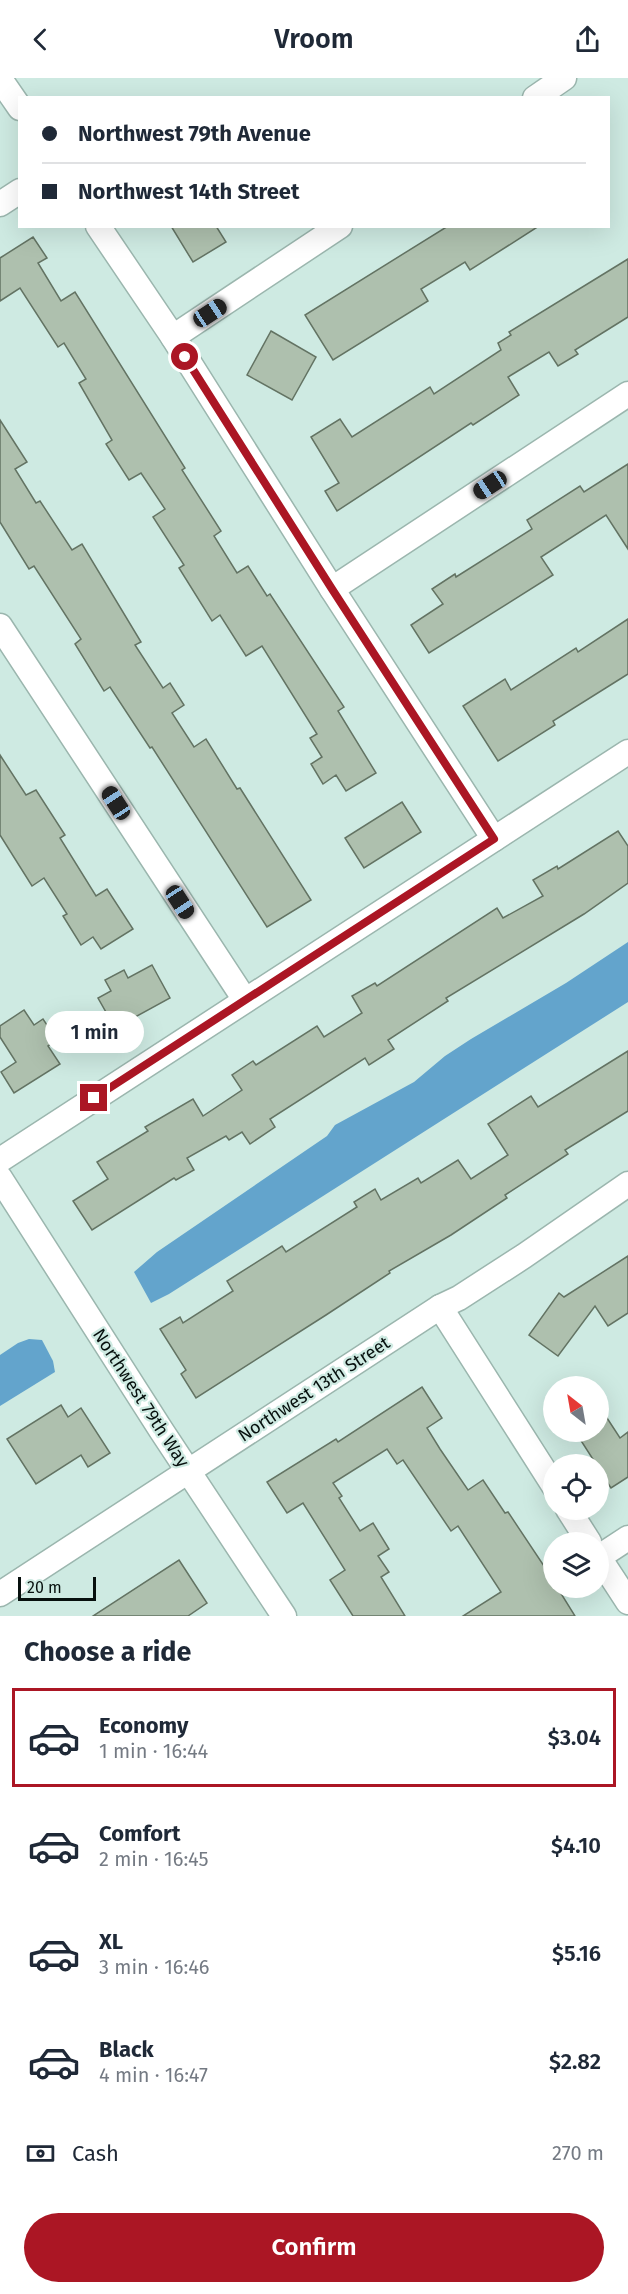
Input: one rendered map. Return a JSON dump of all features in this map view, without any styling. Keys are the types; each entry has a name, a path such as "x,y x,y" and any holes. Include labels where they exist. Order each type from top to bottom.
{"street":[{"path":"538,96 564,78"},
{"path":"0,79 18,105"},
{"path":"0,204 18,192"},
{"path":"99,228 173,337 332,589 494,839"},
{"path":"173,337 337,228"},
{"path":"332,589 628,394"},
{"path":"0,626 245,1000"},
{"path":"0,1160 628,752"},
{"name":"Northwest 79th Way","path":"0,1178 284,1616"},
{"name":"Northwest 13th Street","path":"0,1594 440,1306 459,1298 524,1256 628,1184"},
{"path":"440,1306 543,1469"},
{"path":"609,1550 628,1538"},
{"path":"609,1572 628,1602"}],"water":[{"path":"628,942 628,1002 169,1294 151,1303 134,1272 157,1252 327,1136 335,1125 414,1082 445,1056 566,983"},
{"path":"29,1339 42,1340 53,1361 55,1372 0,1406 0,1355 18,1343"}],"building":[{"path":"172,228 217,228 226,242 193,262"},
{"path":"445,228 536,228 470,270 465,262 421,289 428,301 333,360 305,315"},
{"path":"33,237 47,258 38,263 61,301 75,292 185,468 182,470 221,531 214,536 237,573 248,566 267,596 270,594 344,707 338,711 376,773 346,791 336,775 323,784 311,764 322,757 310,738 317,734 262,646 246,656 220,615 212,621 179,568 184,565 153,517 165,509 141,473 129,480 106,444 112,440 79,383 86,379 64,343 58,347 20,288 0,301 0,258"},
{"path":"628,259 628,317 575,350 578,354 558,366 549,352 508,377 519,395 473,425 471,423 337,511 325,491 339,483 311,437 340,419 352,437 430,387 434,394 501,350 498,343 511,335 509,332"},
{"path":"271,331 316,357 292,400 247,375"},
{"path":"0,420 27,462 15,469 36,503 40,501 72,550 82,544 141,642 135,645 163,688 170,683 184,705 172,713 194,747 206,739 311,900 267,927 152,747 150,748 110,687 104,691 75,644 81,639 34,566 29,569 0,522"},
{"path":"628,464 628,549 606,515 541,557 553,575 429,653 411,625 443,604 432,589 455,574 456,577 532,529 527,520 580,486 584,492"},
{"path":"628,619 628,674 553,721 555,725 498,761 463,706 505,679 511,690 576,648 578,652"},
{"path":"0,755 26,795 36,790 65,835 60,838 96,896 107,889 133,929 101,949 93,937 81,945 63,916 67,914 44,878 32,886 0,835"},
{"path":"402,802 421,832 364,868 345,838"},
{"path":"618,831 628,846 628,883 584,914 446,998 448,1001 388,1040 394,1049 369,1065 365,1058 270,1119 275,1127 250,1144 242,1132 229,1140 226,1136 187,1158 194,1170 176,1180 174,1178 92,1230 73,1201 108,1179 97,1162 148,1131 145,1127 193,1099 203,1116 242,1090 232,1075 253,1061 256,1065 317,1026 324,1037 362,1013 352,996 375,983 377,986 497,908 503,918 543,896 533,880 557,866 558,869"},
{"path":"152,965 170,998 115,1028 98,998 111,991 105,980 124,970 128,978"},
{"path":"24,1010 34,1025 43,1019 57,1040 48,1046 60,1064 14,1093 1,1072 16,1062 0,1037 0,1026"},
{"path":"628,1051 628,1111 565,1150 568,1154 505,1195 507,1198 451,1235 389,1271 390,1273 196,1398 181,1374 186,1370 160,1329 180,1317 183,1323 233,1291 227,1281 282,1246 286,1252 357,1207 354,1202 375,1189 381,1200 418,1178 421,1183 458,1160 471,1179 508,1155 488,1124 531,1096 538,1107"},
{"path":"628,1256 628,1313 608,1326 595,1306 558,1356 529,1335 559,1293 564,1297"},
{"path":"422,1387 442,1418 427,1428 440,1449 468,1490 483,1480 505,1513 508,1512 543,1564 543,1598 564,1598 575,1616 463,1616 501,1592 458,1526 451,1531 403,1460 397,1464 387,1449 333,1483 342,1496 339,1498 360,1531 373,1523 389,1549 378,1556 389,1572 381,1577 405,1616 353,1616 330,1580 345,1570 303,1503 287,1513 267,1482 336,1439 338,1442"},
{"path":"61,1405 68,1417 81,1408 110,1453 88,1467 81,1455 36,1484 7,1439"},
{"path":"609,1421 620,1438 628,1432 628,1477 611,1488 609,1485 609,1454 590,1454 582,1442 609,1442"},
{"path":"179,1560 207,1603 188,1616 93,1616"}],"route":[{"path":"94,1098 494,839 185,357"}]}
